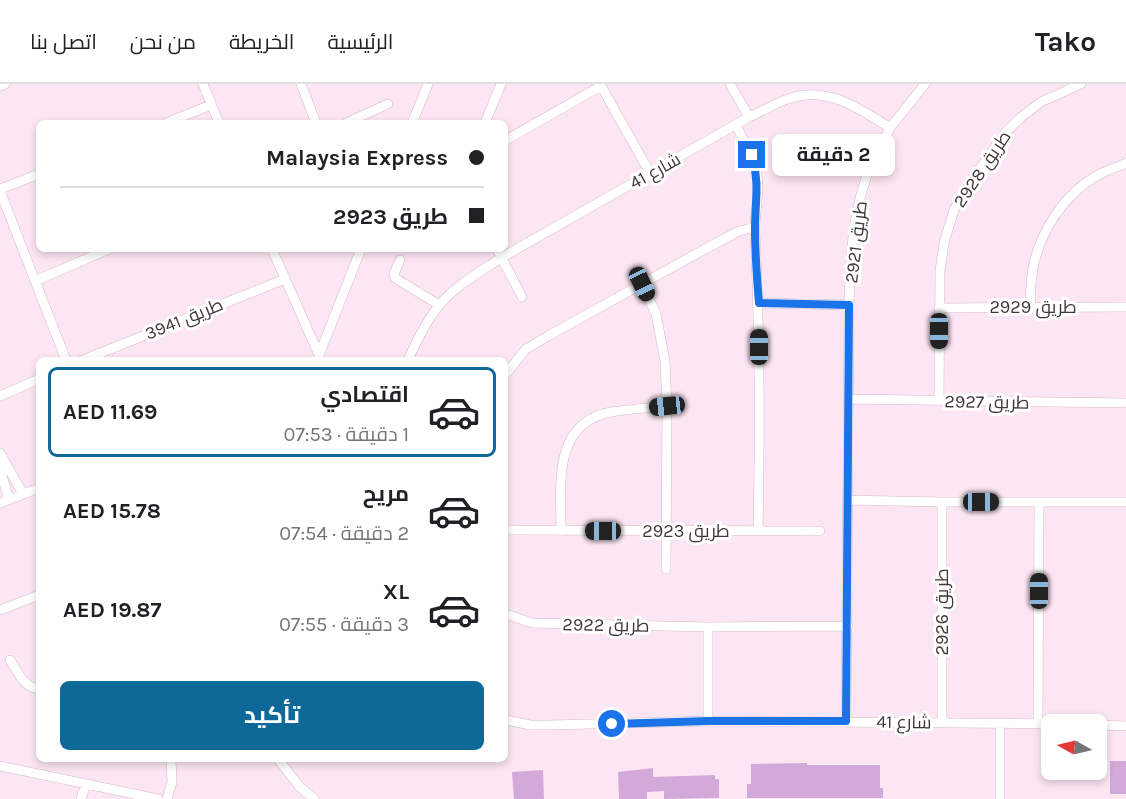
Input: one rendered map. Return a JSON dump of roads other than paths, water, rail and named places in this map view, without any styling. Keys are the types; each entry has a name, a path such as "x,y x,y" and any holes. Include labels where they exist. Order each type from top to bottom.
{"street":[{"path":"0,86 5,84"},
{"path":"203,84 218,120"},
{"path":"301,84 315,120"},
{"path":"413,120 428,84"},
{"path":"486,120 501,84"},
{"path":"730,84 749,117"},
{"path":"890,128 925,84"},
{"name":"طريق 2928","path":"939,401 940,271 944,243 954,210 1005,132 1041,102 1081,84"},
{"path":"508,140 600,85 650,173"},
{"name":"شارع 41","path":"508,249 749,117 791,98 816,95 840,99 890,128"},
{"path":"353,120 388,104"},
{"path":"174,120 211,105"},
{"path":"736,125 752,155 757,175 755,227 759,303 758,531"},
{"name":"طريق 2921","path":"846,721 851,253 858,204 868,174 890,128"},
{"path":"1030,308 1032,274 1037,254 1059,209 1083,185 1099,174 1126,163"},
{"path":"36,175 0,190 65,357"},
{"path":"508,372 526,349 739,231 755,227"},
{"path":"35,281 102,252"},
{"path":"273,252 319,357"},
{"path":"319,357 360,252"},
{"path":"499,254 522,297"},
{"name":"شارع 41","path":"409,357 425,324 439,305 499,254"},
{"path":"399,260 394,274 395,278 439,305"},
{"name":"طريق 3941","path":"90,357 285,279"},
{"path":"642,284 656,314 661,337 667,406 666,568"},
{"path":"759,303 849,305"},
{"name":"طريق 2929","path":"939,308 1126,307"},
{"path":"0,396 36,380"},
{"name":"طريق 2927","path":"849,399 1126,403"},
{"path":"561,531 562,465 568,445 579,427 592,418 610,412 667,406"},
{"path":"0,453 23,494"},
{"path":"0,468 4,501 36,489"},
{"path":"848,500 1126,502"},
{"name":"طريق 2926","path":"942,502 942,722"},
{"path":"1038,723 1039,502"},
{"name":"طريق 2923","path":"508,530 820,531"},
{"path":"0,610 36,596"},
{"name":"طريق 2922","path":"508,615 532,623 708,627 848,626"},
{"path":"708,627 708,721"},
{"path":"10,660 24,682 36,689"},
{"name":"شارع 41","path":"508,720 550,725 708,721 1041,723"},
{"path":"1000,723 1000,799"},
{"path":"1107,725 1126,726"},
{"path":"167,799 172,782 171,762"},
{"path":"280,762 299,786 314,799"},
{"path":"0,766 158,799"},
{"path":"81,799 86,784"}]}
